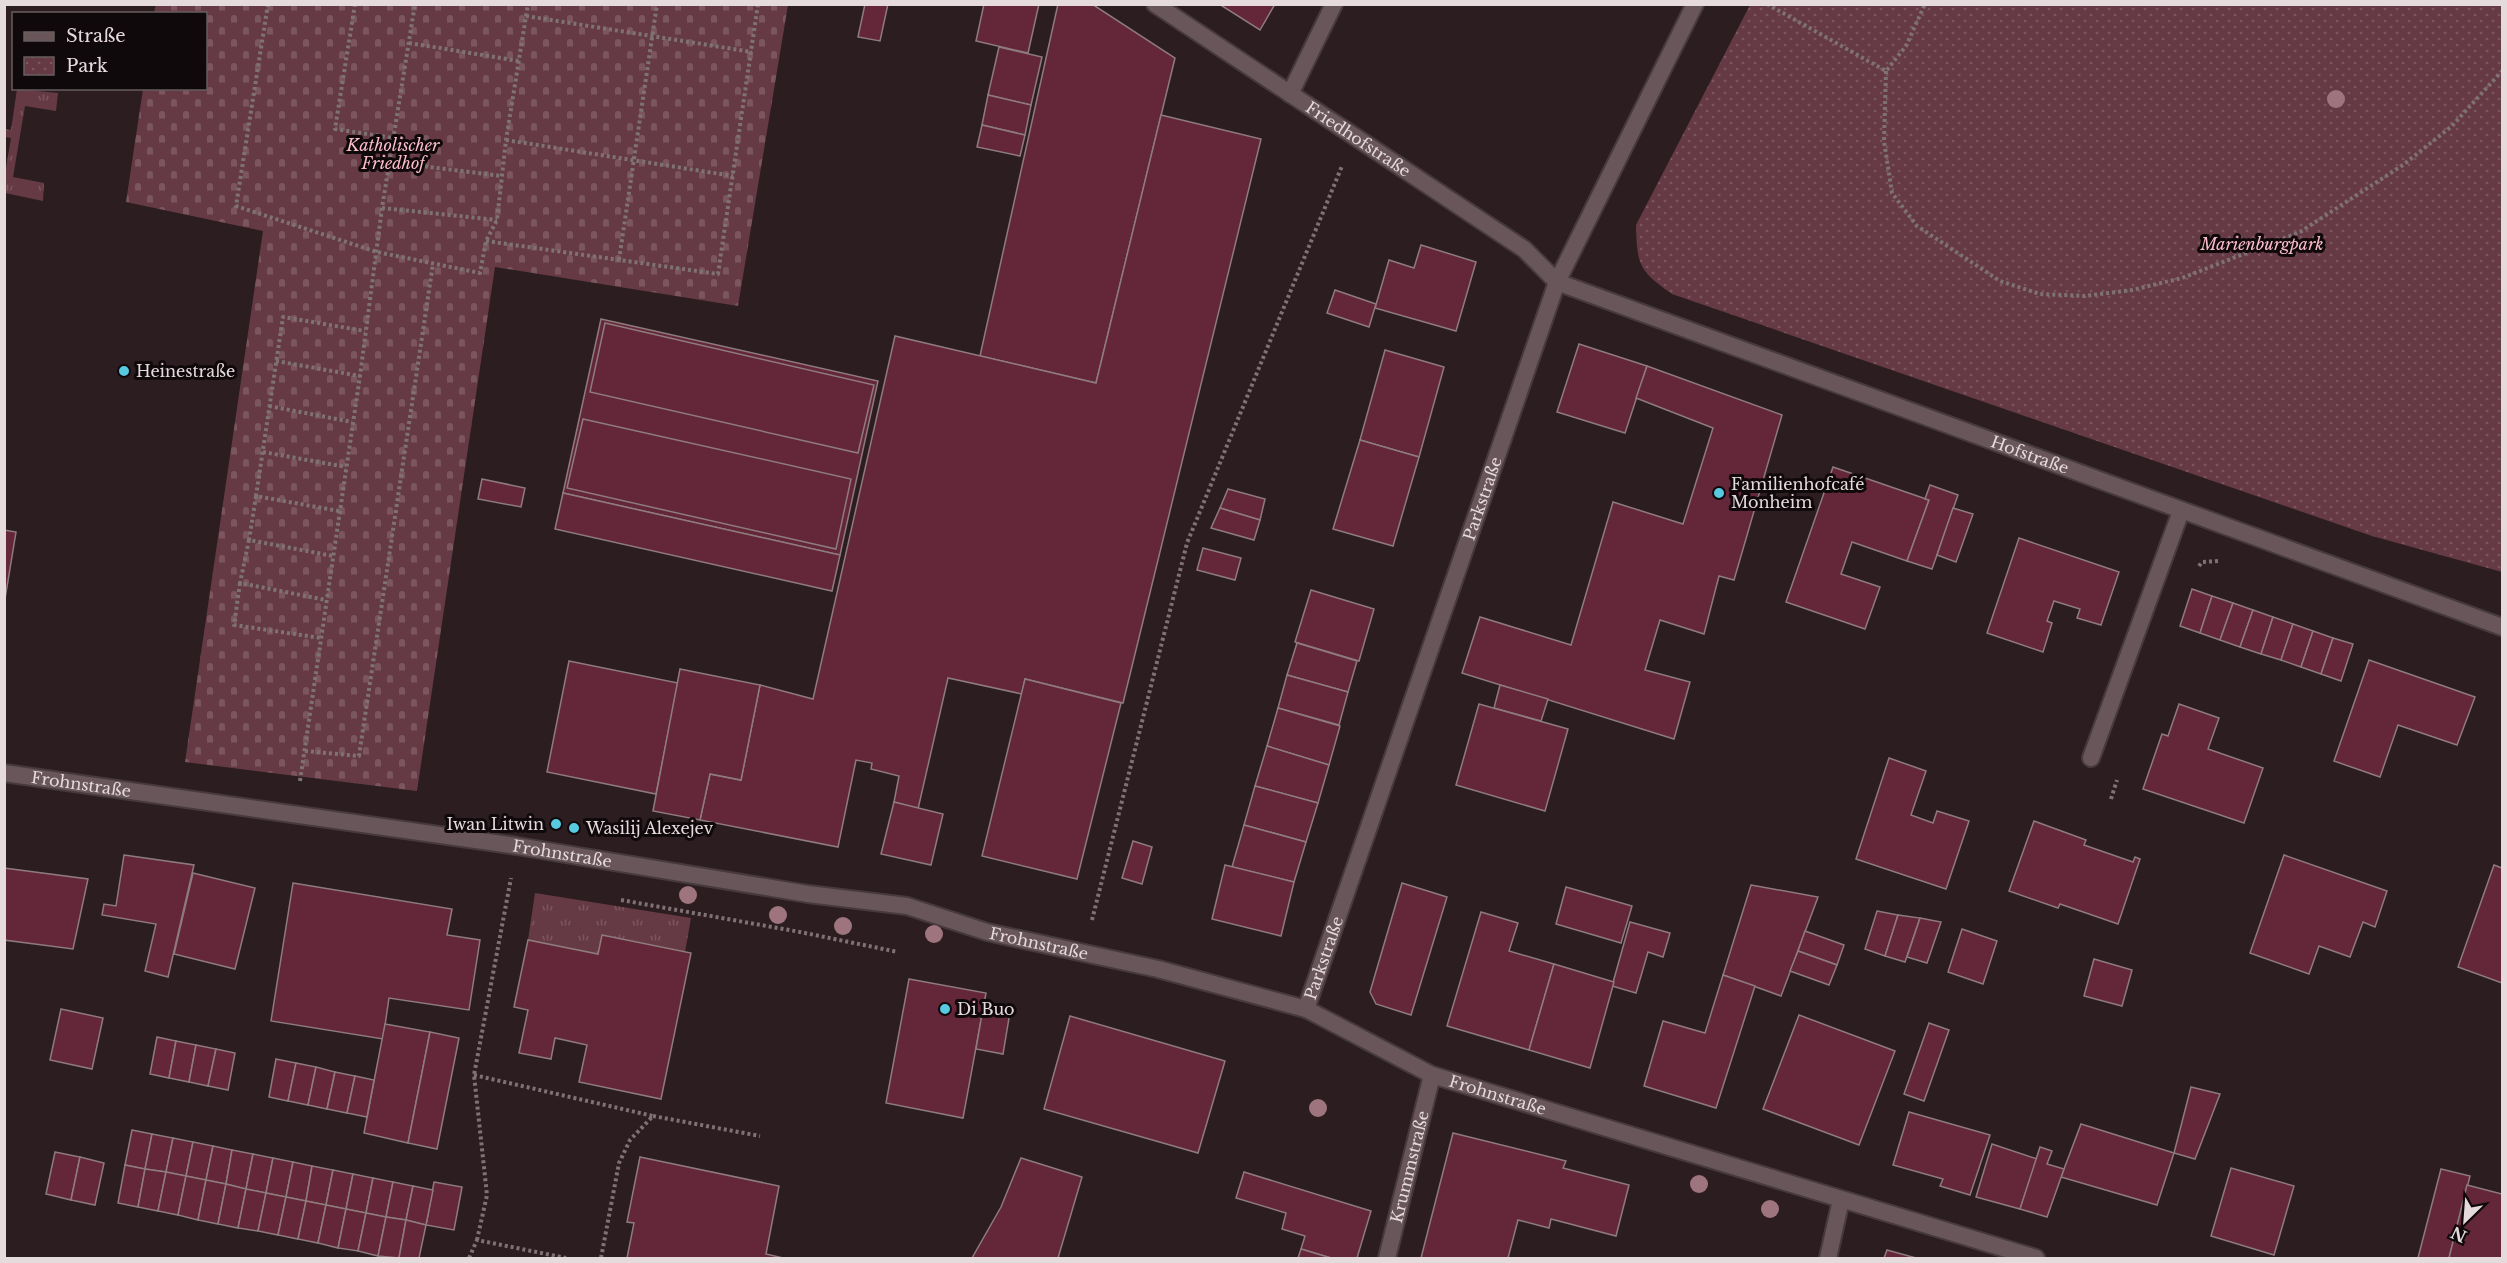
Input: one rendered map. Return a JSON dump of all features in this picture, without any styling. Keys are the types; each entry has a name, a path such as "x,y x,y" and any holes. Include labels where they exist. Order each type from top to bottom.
{"street":[{"name":"Friedhofstraße","path":"1155,4 1524,249 1557,282"},
{"path":"1290,93 1334,4"},
{"name":"Parkstraße","path":"1306,1009 1557,282 1695,4"},
{"name":"Hofstraße","path":"1557,282 2502,627"},
{"path":"2091,758 2181,511"},
{"name":"Frohnstraße","path":"4,773 517,846 808,894 907,906 987,932 1084,951 1306,1009 1432,1075 2036,1258"},
{"name":"Krummstraße","path":"1388,1258 1432,1075"},
{"path":"1828,1258 1841,1200"}],"path":[{"path":"267,4 236,206 377,252 480,273 486,241 497,220 506,140 528,4"},
{"path":"355,4 336,129 393,138"},
{"path":"288,815 302,777 382,208 415,4"},
{"path":"619,260 657,4"},
{"path":"486,241 718,274 758,4"},
{"path":"1767,4 1886,71"},
{"path":"1925,4 1906,46 1886,71 1884,141 1892,193 1917,226 2000,281 2040,294 2085,296 2132,290 2182,278 2300,232 2403,165 2452,126 2502,70"},
{"path":"526,16 752,51"},
{"path":"409,43 519,61"},
{"path":"1084,951 1187,543 1355,135"},
{"path":"506,140 734,176"},
{"path":"389,162 502,176"},
{"path":"382,208 497,220"},
{"path":"305,751 359,756 432,264"},
{"path":"321,638 234,625 240,583 249,540 283,317 365,331"},
{"path":"276,361 360,376"},
{"path":"269,406 352,422"},
{"path":"263,452 346,467"},
{"path":"256,496 339,511"},
{"path":"249,540 333,556"},
{"path":"2197,570 2202,562 2223,561"},
{"path":"240,583 326,600"},
{"path":"2111,799 2119,776"},
{"path":"469,1258 477,1240 487,1195 474,1075 517,846"},
{"path":"499,879 522,883"},
{"path":"615,899 898,952"},
{"path":"474,1075 653,1116 760,1136"},
{"path":"601,1258 619,1163 630,1140 653,1116"},
{"path":"477,1240 566,1258"}],"green space":[{"name":"Katholischer Friedhof","path":"156,4 788,5 738,306 495,267 417,791 185,762 263,231 126,202 143,90 207,90 207,12 154,12"},
{"name":"Marienburgpark","path":"1750,5 2502,5 2502,572 2372,536 1672,294 1661,286 1646,273 1642,266 1637,249 1636,225"},
{"path":"17,90 58,93 56,111 25,106 13,177 44,183 43,201 5,193 5,174 11,138 5,137 5,129 11,130"},
{"path":"535,893 691,918 685,952 602,935 598,954 528,940"}],"building":[{"path":"865,4 888,4 880,41 858,37"},
{"path":"984,4 1039,4 1028,53 976,41"},
{"path":"1058,4 1092,4 1175,58 1096,383 980,356"},
{"path":"1219,4 1275,4 1260,30"},
{"path":"999,47 1042,57 1031,105 988,95"},
{"path":"988,95 1031,105 1025,135 982,125"},
{"path":"1161,115 1261,139 1123,703 1025,679 1022,694 948,678 918,809 894,802 899,776 871,769 872,763 856,760 838,847 700,820 710,774 741,780 760,685 813,699 895,336 1096,383"},
{"path":"982,125 1025,135 1020,156 977,147"},
{"path":"1421,245 1476,262 1456,331 1375,308 1389,260 1414,268"},
{"path":"1335,290 1376,304 1369,327 1327,313"},
{"path":"601,319 878,381 840,555 563,493"},
{"path":"605,323 874,385 858,453 590,392"},
{"path":"1579,344 1647,366 1625,433 1557,412"},
{"path":"1385,350 1444,367 1419,457 1360,440"},
{"path":"1647,366 1782,415 1734,580 1719,576 1704,634 1660,620 1645,670 1690,682 1674,739 1462,673 1480,617 1571,645 1613,502 1683,524 1713,428 1636,398"},
{"path":"583,419 851,479 836,549 567,488"},
{"path":"1360,440 1419,457 1393,546 1333,529"},
{"path":"1833,467 1929,500 1907,561 1852,542 1841,574 1880,587 1865,629 1786,602"},
{"path":"482,479 525,488 521,507 478,499"},
{"path":"1930,485 1958,495 1932,569 1907,561 1929,500 1925,499"},
{"path":"1228,489 1265,499 1260,520 1220,508"},
{"path":"563,493 840,555 832,591 555,529"},
{"path":"1220,508 1260,520 1254,540 1211,528"},
{"path":"1953,508 1973,514 1956,562 1937,555"},
{"path":"4,530 16,532 4,605"},
{"path":"2019,538 2119,572 2101,625 2077,618 2080,609 2054,601 2047,621 2052,623 2043,652 1987,633"},
{"path":"1203,548 1241,558 1235,580 1197,570"},
{"path":"2192,589 2212,596 2200,633 2180,626"},
{"path":"1311,590 1374,609 1359,661 1295,642"},
{"path":"2212,596 2233,603 2220,640 2200,633"},
{"path":"2233,603 2253,610 2240,647 2220,640"},
{"path":"2253,610 2273,617 2261,654 2240,647"},
{"path":"2273,617 2293,624 2281,660 2261,654"},
{"path":"2293,624 2313,631 2301,667 2281,660"},
{"path":"2313,631 2333,638 2321,674 2301,667"},
{"path":"2333,638 2353,644 2341,681 2321,674"},
{"path":"1297,643 1357,661 1348,692 1287,675"},
{"path":"2369,660 2475,697 2457,745 2398,725 2380,777 2334,761"},
{"path":"569,661 678,683 656,794 547,772"},
{"path":"680,669 760,685 741,780 710,774 700,820 653,811"},
{"path":"1287,675 1348,692 1339,725 1278,708"},
{"path":"1025,679 1121,703 1077,879 982,856"},
{"path":"1500,685 1548,699 1541,721 1494,708"},
{"path":"1479,704 1568,729 1545,811 1456,785"},
{"path":"2179,704 2219,718 2208,749 2263,768 2244,823 2143,789 2162,734 2168,736"},
{"path":"1278,708 1340,726 1329,765 1267,746"},
{"path":"1267,746 1329,765 1318,803 1255,786"},
{"path":"1889,758 1926,771 1911,815 1933,823 1937,811 1969,821 1946,889 1856,859"},
{"path":"1255,786 1318,803 1306,842 1244,825"},
{"path":"894,802 943,814 931,865 881,854"},
{"path":"2034,821 2086,840 2084,845 2133,862 2135,857 2140,859 2118,924 2060,904 2058,908 2009,891"},
{"path":"1244,825 1306,842 1294,882 1232,867"},
{"path":"1133,841 1152,847 1142,884 1122,878"},
{"path":"124,855 194,865 168,977 145,971 156,924 102,915 104,904 116,906"},
{"path":"2284,855 2387,891 2375,927 2363,922 2350,957 2319,946 2309,974 2250,953"},
{"path":"1225,865 1294,882 1281,936 1212,919"},
{"path":"2494,865 2502,868 2502,983 2458,967"},
{"path":"4,868 88,879 73,949 4,940"},
{"path":"193,873 255,888 235,969 174,954"},
{"path":"293,883 452,909 447,935 480,940 469,1010 389,998 383,1039 271,1021"},
{"path":"1402,883 1447,897 1411,1015 1376,1004 1370,992"},
{"path":"1751,885 1818,897 1781,996 1723,975"},
{"path":"1566,887 1632,906 1621,943 1556,924"},
{"path":"1877,911 1898,915 1885,956 1865,949"},
{"path":"1481,912 1518,923 1509,951 1554,964 1529,1050 1447,1026"},
{"path":"1898,915 1920,918 1905,962 1885,956"},
{"path":"1920,918 1941,922 1927,963 1907,957"},
{"path":"1630,922 1670,933 1663,957 1648,952 1636,993 1612,986"},
{"path":"1962,929 1997,941 1983,984 1948,972"},
{"path":"1805,931 1844,945 1837,965 1798,951"},
{"path":"602,935 691,953 661,1099 579,1082 587,1045 555,1038 551,1059 519,1053 528,1010 514,1007 528,940 598,954"},
{"path":"1798,951 1837,965 1829,985 1790,971"},
{"path":"2094,959 2132,970 2122,1006 2084,996"},
{"path":"1554,964 1614,982 1590,1068 1529,1050"},
{"path":"1723,975 1755,986 1716,1108 1644,1086 1663,1021 1705,1033"},
{"path":"909,979 986,993 963,1118 886,1103"},
{"path":"983,1008 1010,1012 1003,1054 976,1049"},
{"path":"61,1009 103,1018 92,1069 50,1060"},
{"path":"1799,1015 1895,1051 1859,1145 1763,1109"},
{"path":"1070,1016 1225,1061 1198,1153 1044,1109"},
{"path":"1929,1023 1949,1030 1924,1101 1904,1094"},
{"path":"385,1024 430,1032 408,1143 364,1133"},
{"path":"430,1032 459,1038 437,1149 408,1143"},
{"path":"157,1037 176,1041 169,1078 150,1074"},
{"path":"176,1041 196,1045 189,1082 169,1078"},
{"path":"196,1045 216,1049 208,1086 189,1082"},
{"path":"216,1049 235,1053 228,1090 208,1086"},
{"path":"276,1059 296,1063 288,1101 269,1097"},
{"path":"296,1063 316,1067 308,1105 288,1101"},
{"path":"316,1067 335,1072 327,1109 308,1105"},
{"path":"335,1072 355,1076 347,1113 327,1109"},
{"path":"355,1076 374,1080 367,1117 347,1113"},
{"path":"2191,1087 2220,1094 2195,1159 2174,1153"},
{"path":"1909,1112 1990,1135 1970,1195 1940,1186 1943,1179 1893,1165"},
{"path":"2081,1124 2174,1153 2157,1205 2061,1177"},
{"path":"132,1130 152,1134 145,1169 125,1165"},
{"path":"1453,1133 1566,1161 1563,1168 1629,1185 1616,1236 1551,1219 1549,1228 1518,1220 1508,1258 1421,1258"},
{"path":"152,1134 173,1138 166,1172 145,1169"},
{"path":"173,1138 193,1142 186,1176 166,1172"},
{"path":"193,1142 213,1146 206,1180 186,1176"},
{"path":"1992,1144 2037,1159 2020,1209 1976,1197"},
{"path":"213,1146 232,1150 226,1184 206,1180"},
{"path":"2040,1147 2052,1151 2047,1164 2064,1169 2047,1217 2020,1209"},
{"path":"232,1150 253,1154 246,1189 226,1184"},
{"path":"55,1152 80,1157 71,1200 46,1194"},
{"path":"253,1154 273,1158 266,1193 246,1189"},
{"path":"80,1157 104,1163 95,1205 71,1200"},
{"path":"640,1157 779,1186 766,1254 783,1258 627,1258 634,1223 627,1222"},
{"path":"273,1158 293,1162 286,1197 266,1193"},
{"path":"1021,1158 1082,1177 1058,1258 972,1258 1001,1207"},
{"path":"293,1162 312,1166 306,1201 286,1197"},
{"path":"125,1165 145,1169 138,1207 118,1203"},
{"path":"312,1166 333,1170 326,1205 306,1201"},
{"path":"2231,1168 2294,1186 2274,1255 2211,1236"},
{"path":"145,1169 166,1172 158,1211 138,1207"},
{"path":"2441,1169 2470,1176 2449,1258 2418,1258"},
{"path":"333,1170 353,1174 346,1209 326,1205"},
{"path":"166,1172 186,1176 178,1215 158,1211"},
{"path":"1244,1172 1371,1211 1357,1258 1331,1258 1301,1249 1305,1236 1282,1229 1286,1213 1236,1198"},
{"path":"353,1174 373,1178 366,1213 346,1209"},
{"path":"186,1176 206,1180 198,1220 178,1215"},
{"path":"373,1178 393,1182 386,1217 366,1213"},
{"path":"206,1180 226,1184 218,1224 198,1220"},
{"path":"393,1182 413,1186 406,1220 386,1217"},
{"path":"434,1182 462,1187 454,1230 426,1225"},
{"path":"226,1184 246,1189 238,1228 218,1224"},
{"path":"2467,1185 2502,1194 2502,1258 2449,1258"},
{"path":"413,1186 433,1190 426,1225 406,1220"},
{"path":"246,1189 266,1193 258,1231 238,1228"},
{"path":"266,1193 286,1197 278,1235 258,1231"},
{"path":"286,1197 306,1201 298,1239 278,1235"},
{"path":"306,1201 326,1205 318,1243 298,1239"},
{"path":"326,1205 346,1209 338,1248 318,1243"},
{"path":"346,1209 366,1213 358,1251 338,1248"},
{"path":"366,1213 386,1217 378,1256 358,1251"},
{"path":"386,1217 406,1220 399,1258 378,1256"},
{"path":"406,1220 426,1225 419,1258 399,1258"},
{"path":"1301,1249 1331,1258 1298,1258"},
{"path":"1887,1250 1916,1258 1884,1258"}],"place":[{"name":"Heinestraße","path":"124,371"},
{"name":"Familienhofcafé Monheim","path":"1719,493"},
{"name":"Iwan Litwin","path":"556,824"},
{"name":"Wasilij Alexejev","path":"574,828"},
{"name":"Di Buo","path":"945,1009"}]}
